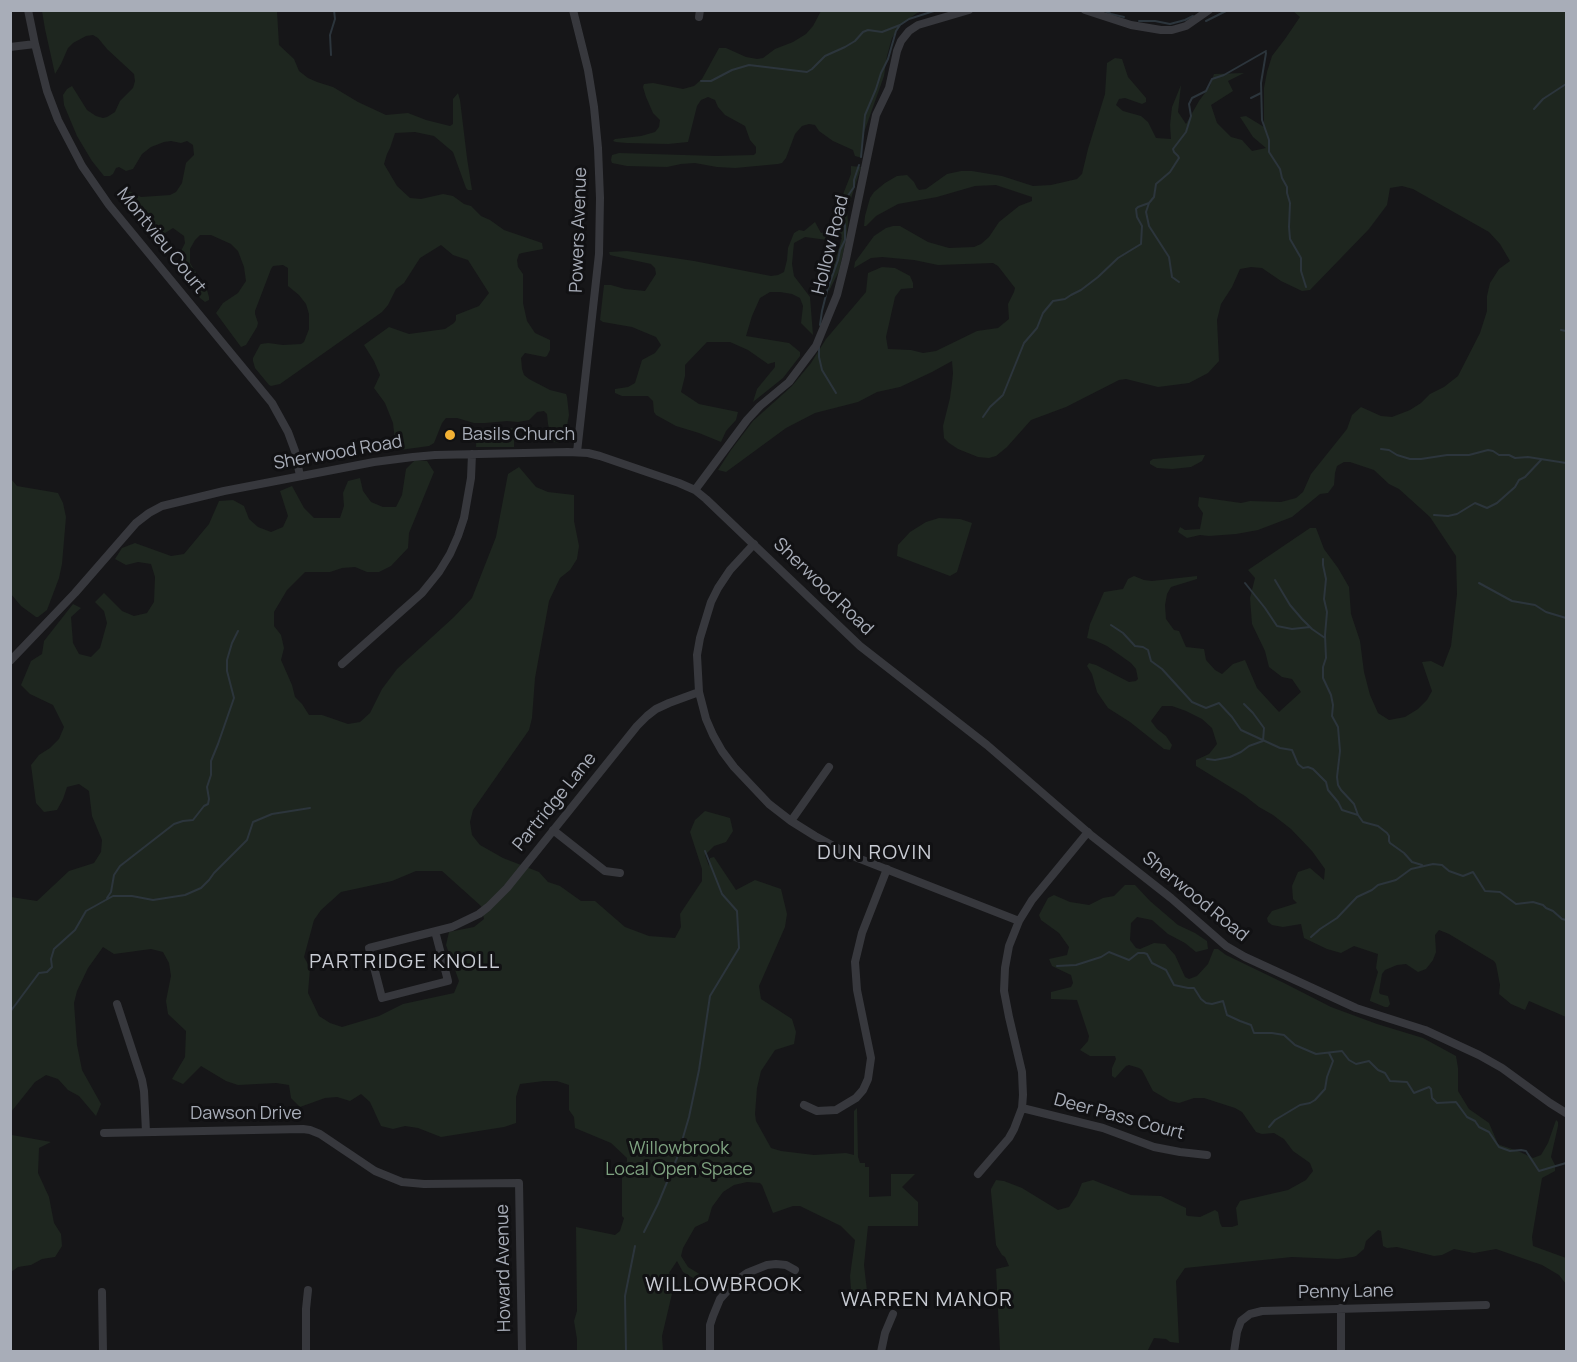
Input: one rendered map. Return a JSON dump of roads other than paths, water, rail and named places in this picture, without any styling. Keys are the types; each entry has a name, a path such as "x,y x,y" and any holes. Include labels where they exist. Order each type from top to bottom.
{"street":[{"name":"Montvieu Court","path":"28,10 34,44 47,89 66,137 82,166 109,205 272,403 288,432 300,476"},
{"name":"Powers Avenue","path":"573,10 588,70 594,107 600,198 598,254 577,452"},
{"name":"Hollow Road","path":"695,490 747,420 789,382 816,346 837,295 876,115 889,88 897,51 902,41 918,25 969,10"},
{"path":"1085,10 1109,19 1161,30 1186,26 1209,10"},
{"path":"10,47 34,44"},
{"name":"Sherwood Road","path":"10,661 75,593 136,523 149,513 171,504 190,498 300,476 413,457 577,452 610,459 695,490 720,511 860,646 987,745 1088,832 1234,951 1350,1006 1425,1030 1479,1055 1502,1068 1566,1113"},
{"path":"342,664 422,593 445,563 464,518 471,478 472,454"},
{"path":"754,544 730,570 711,602 697,655 699,692 706,719 722,751 769,804 791,821 832,846 1019,921"},
{"name":"Partridge Lane","path":"435,931 448,981 382,998 369,948 435,931 452,927 488,907 507,888 646,716 669,703 699,692"},
{"path":"791,821 829,767"},
{"path":"554,831 605,872 620,873"},
{"path":"978,1174 1009,1138 1022,1108 1022,1072 1004,991 1006,957 1019,921 1032,900 1088,832"},
{"path":"804,1105 817,1111 836,1110 856,1098 868,1079 872,1058 857,990 855,962 861,933 887,869"},
{"path":"117,1004 142,1080 146,1132"},
{"name":"Deer Pass Court","path":"1022,1108 1103,1128 1154,1147 1207,1155"},
{"name":"Dawson Drive","path":"104,1133 303,1129 320,1134 375,1171 402,1182 424,1184 519,1183"},
{"name":"Howard Avenue","path":"519,1183 522,1352"},
{"path":"710,1352 709,1337 713,1316 720,1299 737,1280 767,1265 786,1265 795,1270"},
{"path":"306,1352 308,1290"},
{"path":"102,1292 103,1352"},
{"name":"Penny Lane","path":"1234,1352 1238,1326 1241,1321 1250,1314 1268,1310 1486,1305"},
{"path":"1341,1308 1341,1352"},
{"path":"881,1352 885,1333 893,1314"}],"waterway":[{"path":"331,55 330,35 335,19 334,10"},
{"path":"861,157 865,115 888,59 896,31 909,19 937,10"},
{"path":"1103,10 1124,17"},
{"path":"1206,21 1228,10"},
{"path":"1139,21 1170,24 1193,16"},
{"path":"701,81 711,81 732,70 749,65 807,72 825,56 855,41 863,32 868,30 882,32 900,25"},
{"path":"1179,282 1172,277 1169,257 1149,226 1146,212 1154,197 1156,184 1170,172 1179,158 1173,149 1186,132 1191,116 1189,104 1192,98 1206,91 1212,79 1224,75 1266,51"},
{"path":"1266,53 1261,83 1262,120 1269,140 1269,152 1280,169 1287,187 1290,203 1290,239 1301,258 1301,271 1306,287"},
{"path":"1534,109 1543,99 1566,84"},
{"path":"1251,98 1261,93"},
{"path":"820,325 827,291 845,240 845,225 840,207 854,187 859,165"},
{"path":"983,417 1003,395 1024,343 1037,328 1043,313 1053,301 1065,299 1081,290 1118,258 1141,244 1142,226 1136,209 1149,203"},
{"path":"1561,330 1566,331"},
{"path":"819,346 822,370 836,393"},
{"path":"1381,449 1410,459 1469,455 1488,450 1515,458 1528,457 1566,463"},
{"path":"1434,515 1457,514 1475,503 1487,508 1497,503 1541,460"},
{"path":"1323,559 1326,579 1324,599 1327,612 1323,678 1331,695 1332,716 1338,727 1340,751 1338,785 1354,804 1363,822 1378,826 1387,833 1390,843 1412,862 1422,865"},
{"path":"1275,580 1290,605 1302,619 1325,638"},
{"path":"1245,583 1277,626 1292,629 1310,627"},
{"path":"1479,583 1512,601 1535,605 1546,612 1566,618"},
{"path":"1111,625 1123,633 1135,646 1148,650 1151,661 1162,669 1192,702 1206,708 1219,703 1241,730 1280,748 1292,750 1298,764 1303,768 1313,769 1326,782 1328,790 1342,810 1358,815"},
{"path":"107,898 111,892 114,875 120,866 174,824 193,820 208,804 207,787 211,775 211,761 234,698 227,671 227,660 238,631"},
{"path":"1244,704 1264,728 1263,741"},
{"path":"1207,759 1230,757 1263,741"},
{"path":"10,1012 39,973 47,972 52,967 51,959 54,949 75,930 86,911 113,896 132,896 153,900 185,895 201,888 247,840 253,822 272,814 310,808"},
{"path":"644,1232 677,1158 689,1117 699,1070 710,996 739,948 737,911 722,894 705,851"},
{"path":"1311,937 1337,918 1357,897 1378,885 1396,880 1411,869 1433,864 1442,865 1449,871 1463,876 1473,872 1485,891 1500,892 1516,904 1533,902 1543,905 1566,920"},
{"path":"1057,966 1076,965 1109,952 1129,960 1138,953 1147,954 1152,963 1166,970 1174,985 1194,988 1206,1003 1223,1001 1227,1015 1251,1025 1254,1033 1284,1035 1295,1045 1316,1054 1342,1051 1349,1060 1356,1064 1369,1061 1385,1073 1390,1081 1407,1082 1414,1093 1429,1087 1432,1098 1437,1103 1456,1102 1467,1117 1489,1132 1499,1147 1510,1151 1526,1151 1539,1171 1566,1163"},
{"path":"1269,1127 1275,1120 1300,1105 1315,1100 1325,1089 1333,1061 1329,1053"},
{"path":"626,1352 625,1296 635,1246"}],"place":[{"name":"Basils Church","path":"450,435"}],"district":[{"name":"DUN ROVIN","path":"875,853"},
{"name":"PARTRIDGE KNOLL","path":"405,962"},
{"name":"WILLOWBROOK","path":"724,1285"},
{"name":"WARREN MANOR","path":"927,1300"}],"park label":[{"name":"Willowbrook Local Open Space","path":"679,1159"}]}
